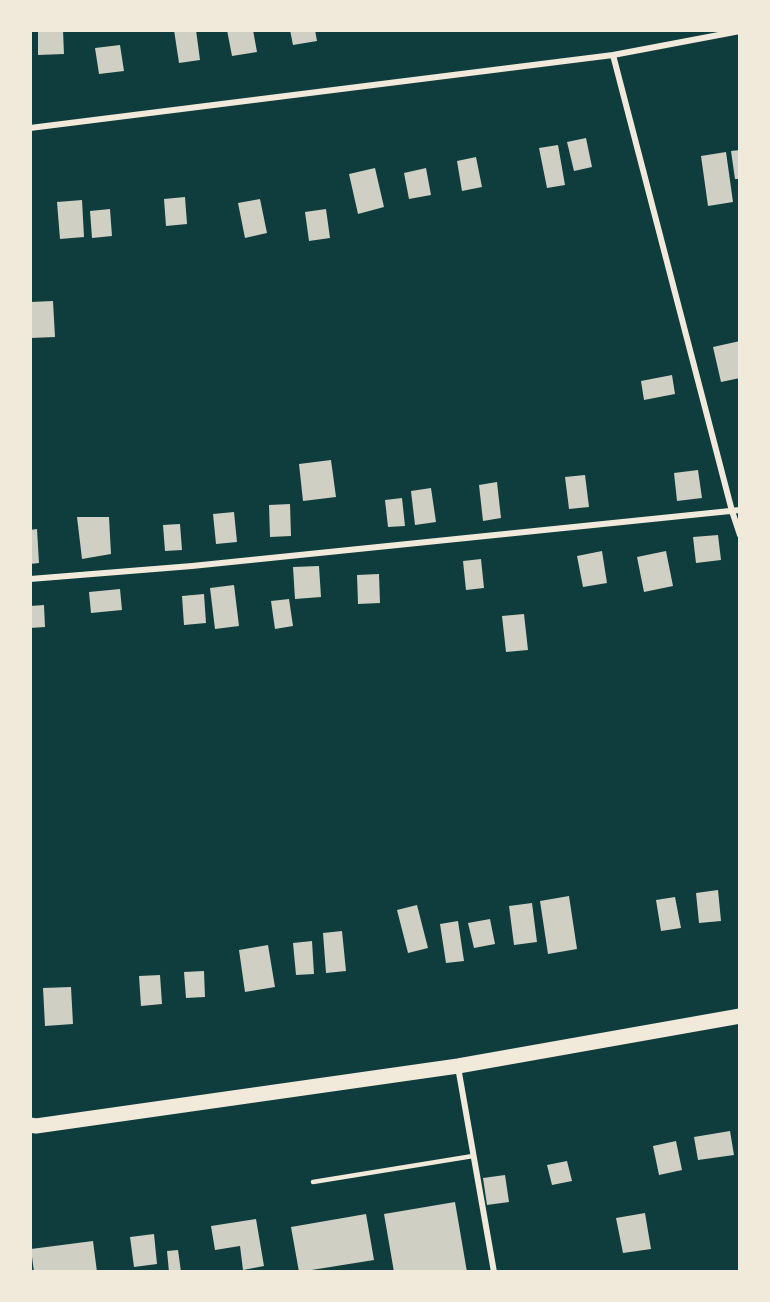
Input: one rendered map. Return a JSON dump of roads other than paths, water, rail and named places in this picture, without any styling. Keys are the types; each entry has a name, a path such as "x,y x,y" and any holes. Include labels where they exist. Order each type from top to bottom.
{"main road":[{"path":"32,1127 458,1066 740,1016"}],"street":[{"path":"30,128 613,55 740,31"},
{"path":"613,55 740,535"},
{"path":"30,579 192,566 740,510"},
{"path":"458,1066 494,1272"}],"lane":[{"path":"312,1182 473,1156"}]}
